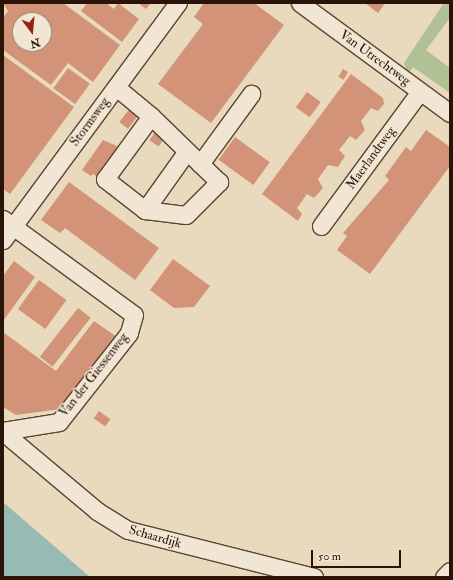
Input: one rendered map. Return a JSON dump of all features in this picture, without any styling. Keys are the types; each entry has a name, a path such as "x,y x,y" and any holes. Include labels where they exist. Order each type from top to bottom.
{"street":[{"name":"Stormsweg","path":"3,240 8,223 116,87 178,3"},
{"name":"Van Utrechtweg","path":"300,3 450,113"},
{"path":"116,87 151,116 219,182 186,215 145,210 105,179 151,116"},
{"name":"Maerlandtweg","path":"321,226 420,91"},
{"path":"200,164 251,94"},
{"path":"145,210 187,151"},
{"name":"Van der Giessenweg","path":"3,432 59,422 129,333 134,315 8,223"},
{"name":"Schaardijk","path":"3,432 97,511 128,530 314,577"},
{"path":"444,577 450,571"}],"green space":[{"path":"444,3 450,3 450,18 426,50 450,68 450,93 413,67 408,74 404,63"}],"water":[{"path":"3,502 90,577 3,577"}],"building":[{"path":"3,3 63,3 120,45 93,82 68,63 51,85 3,50 3,18 8,11"},
{"path":"87,3 106,3 114,9 118,3 139,19 122,42 81,11"},
{"path":"138,3 151,3 146,9"},
{"path":"204,3 254,3 284,25 211,123 158,84 203,24 194,17"},
{"path":"365,3 382,3 384,5 378,13"},
{"path":"3,55 74,107 10,194 3,189"},
{"path":"68,68 90,84 75,104 53,88"},
{"path":"343,69 348,72 344,80 338,77"},
{"path":"351,74 383,98 384,104 378,111 371,108 361,121 365,130 356,140 350,136 339,150 345,156 338,167 328,165 318,179 323,188 314,198 307,194 297,208 302,214 298,221 262,194"},
{"path":"307,92 321,102 310,117 296,107"},
{"path":"131,107 140,114 128,129 119,122"},
{"path":"426,130 450,147 450,166 370,274 337,250 347,236 343,233 389,180 385,176 406,147 411,151"},
{"path":"155,132 164,138 159,146 149,140"},
{"path":"235,137 270,162 253,185 219,160"},
{"path":"103,140 119,147 98,177 93,174 91,176 82,170"},
{"path":"69,182 159,248 135,280 65,228 60,233 41,220"},
{"path":"173,259 210,286 194,307 174,308 150,290"},
{"path":"14,261 35,277 3,321 3,276"},
{"path":"39,280 67,300 45,329 18,309"},
{"path":"78,308 91,318 52,367 40,357"},
{"path":"94,321 117,337 61,409 16,415 3,407 3,332 56,371"},
{"path":"99,411 110,419 105,427 94,418"}]}
